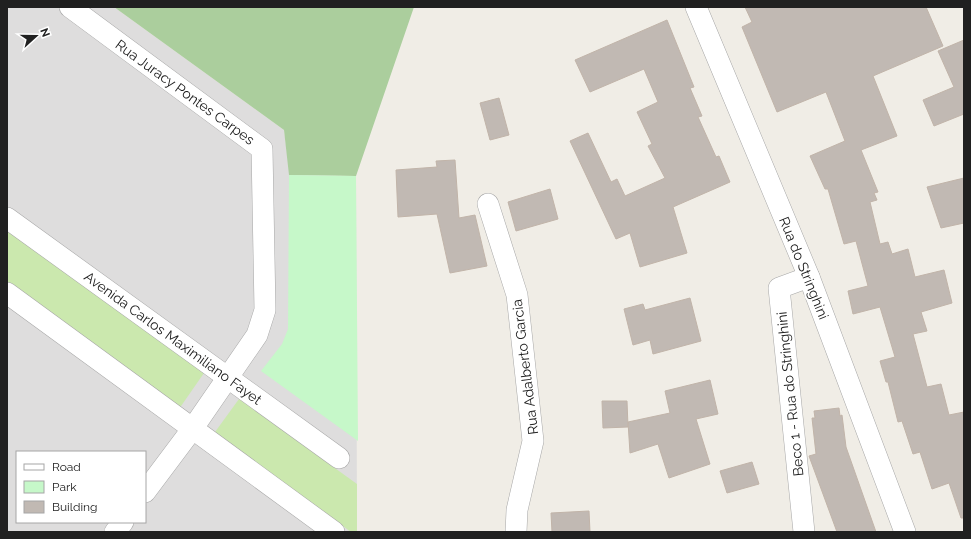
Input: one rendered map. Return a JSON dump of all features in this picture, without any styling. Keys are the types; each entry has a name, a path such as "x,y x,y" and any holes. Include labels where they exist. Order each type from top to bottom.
{"street":[{"name":"Rua Juracy Pontes Carpes","path":"70,7 262,149 265,310 257,335 227,378"},
{"name":"Rua do Stringhini","path":"696,7 809,277 905,532"},
{"name":"Rua Adalberto Garcia","path":"488,204 517,295 533,441 517,510 516,532"},
{"name":"Avenida Carlos Maximiliano Fayet","path":"7,218 339,458"},
{"name":"Beco 1 - Rua do Stringhini","path":"804,532 779,288 809,277"},
{"path":"7,293 334,532"},
{"path":"146,491 193,428 227,378"},
{"path":"115,532 122,523"}],"shaded area":[{"path":"7,7 114,7 284,130 290,175 356,176 357,532 7,532"}],"green space":[{"path":"114,7 414,7 356,176 289,175 284,130"},
{"path":"289,175 356,176 358,441 261,371 282,344 288,329"},
{"path":"7,230 204,373 179,409 7,282"},
{"path":"239,399 357,484 357,532 351,532 215,432"}],"building":[{"path":"745,7 926,7 943,46 873,76 897,136 861,150 878,192 874,193 877,200 870,202 880,244 888,242 892,254 908,249 915,277 944,270 952,303 921,312 927,331 913,334 927,387 941,384 949,415 964,412 964,518 961,518 949,483 932,489 920,452 913,454 902,421 898,422 888,382 886,382 880,361 895,357 880,307 853,314 848,291 868,286 856,241 844,244 828,189 825,189 810,156 845,141 826,92 777,112 742,27 752,22"},
{"path":"667,20 694,87 690,88 702,116 698,117 716,157 719,156 730,182 673,207 687,253 640,267 630,233 616,239 570,141 588,133 611,182 617,179 625,196 665,178 648,146 652,144 637,112 658,102 644,69 590,92 575,60"},
{"path":"964,40 964,114 934,126 923,100 954,87 938,51"},
{"path":"499,98 509,135 490,140 480,103"},
{"path":"455,160 459,218 475,215 487,266 450,273 437,214 398,217 396,170 437,167 436,161"},
{"path":"964,178 964,223 941,228 927,187"},
{"path":"550,189 558,219 516,231 508,202"},
{"path":"690,298 701,341 653,354 650,340 633,345 624,309 643,304 645,310"},
{"path":"710,380 718,414 696,419 710,464 669,478 658,444 630,453 628,422 670,413 665,391"},
{"path":"602,401 627,401 628,427 603,428"},
{"path":"839,408 840,416 842,415 846,447 876,532 837,532 809,456 816,454 812,418 815,418 814,411"},
{"path":"752,462 759,484 727,493 720,471"},
{"path":"589,511 590,532 552,532 551,513"}]}
